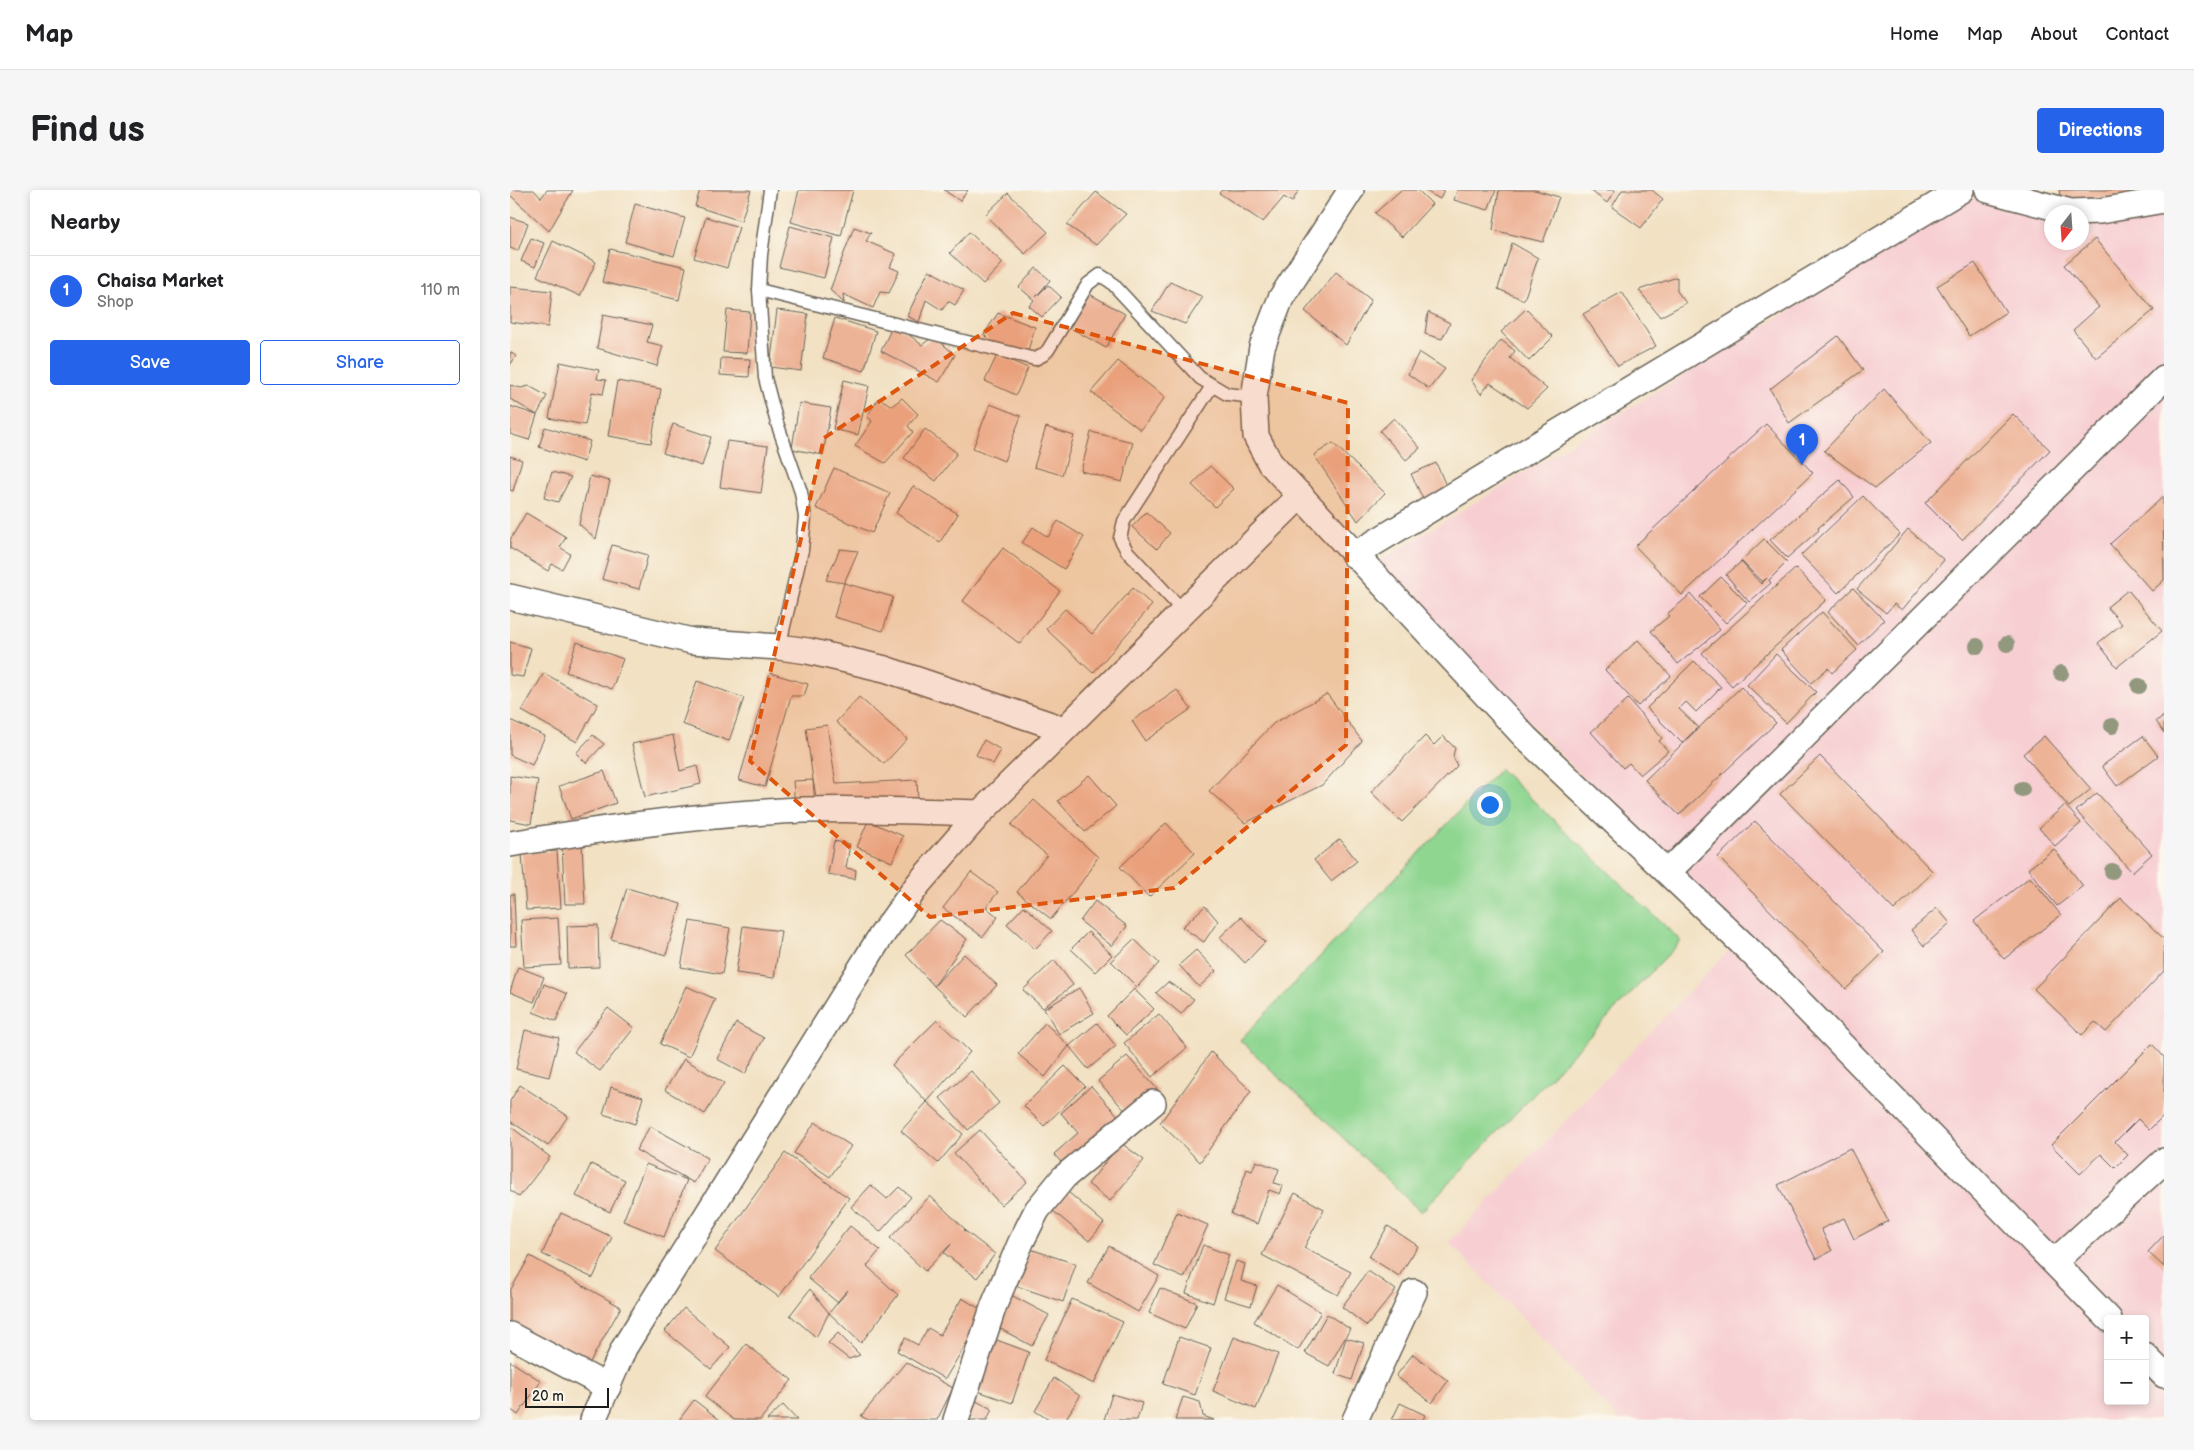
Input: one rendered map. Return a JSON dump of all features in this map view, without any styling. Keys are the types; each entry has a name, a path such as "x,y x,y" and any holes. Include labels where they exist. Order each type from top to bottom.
{"street":[{"path":"1351,190 1281,298 1262,347 1254,397 1256,436 1270,463 1526,738 1750,951 2105,1315"},
{"path":"1354,555 1961,190"},
{"path":"1988,190 2071,212 2100,211 2164,200"},
{"path":"1668,872 2164,378"},
{"path":"594,1420 624,1348 639,1323 879,939 919,883 980,813 1301,495"},
{"path":"510,597 692,641 808,651 885,669 1063,729"},
{"path":"510,844 668,820 768,812 871,810 980,813"},
{"path":"956,1420 994,1305 1021,1242 1038,1210 1064,1177 1153,1103"},
{"path":"2054,1262 2164,1161"},
{"path":"1355,1420 1414,1292"},
{"path":"510,1335 608,1387"},
{"path":"2149,1360 2164,1375"}],"lane":[{"path":"770,190 761,255 759,290 765,378 777,423 802,492 806,518 802,550 779,647"},
{"path":"759,290 1035,359 1043,356 1048,350 1088,284 1100,275 1111,282 1200,378 1227,394 1254,397"},
{"path":"1183,610 1127,551 1120,538 1124,521 1212,386"}],"highlighted area":[{"path":"1013,313 1348,403 1346,745 1174,888 930,917 750,761 824,438"}],"shaded area":[{"path":"1973,198 2044,215 2044,250 2089,250 2089,219 2164,209 2164,1420 1619,1420 1449,1242 1731,948 1667,866 1378,562"}],"green space":[{"path":"1500,769 1681,941 1421,1212 1240,1040"}],"building":[{"path":"510,190 534,190 541,198 547,190 573,190 549,231 510,195"},
{"path":"700,190 751,190 741,221 695,206"},
{"path":"799,190 853,190 841,236 791,222"},
{"path":"944,190 968,190 960,201"},
{"path":"1222,190 1299,190 1292,202 1284,197 1263,222 1219,193"},
{"path":"1401,190 1418,190 1432,204 1402,237 1375,213"},
{"path":"1424,190 1444,190 1440,199"},
{"path":"1457,190 1496,190 1488,210 1454,200"},
{"path":"1499,190 1535,190 1559,197 1543,242 1493,230"},
{"path":"1590,190 1615,190 1607,203"},
{"path":"1622,190 1652,190 1663,199 1641,228 1612,207"},
{"path":"2059,190 2141,190 2142,195 2061,200"},
{"path":"1096,192 1126,214 1096,245 1067,225"},
{"path":"1008,193 1048,232 1025,254 985,215"},
{"path":"635,204 685,218 674,256 625,242"},
{"path":"510,217 528,223 518,251 510,248"},
{"path":"706,217 739,227 727,268 694,258"},
{"path":"790,226 834,238 824,278 779,267"},
{"path":"854,227 871,233 866,241 896,254 890,267 899,271 889,293 880,292 873,308 843,294 844,303 830,290"},
{"path":"969,232 1003,263 983,284 950,253"},
{"path":"531,238 544,243 535,267 521,261"},
{"path":"2095,239 2154,310 2096,358 2073,330 2099,307 2064,265 2082,250 2089,250 2089,244"},
{"path":"553,241 596,262 580,296 537,276"},
{"path":"1512,243 1538,258 1524,300 1498,289"},
{"path":"610,249 686,267 679,300 602,282"},
{"path":"1975,263 2006,312 1969,336 1937,286"},
{"path":"1036,268 1050,280 1036,297 1048,285 1061,297 1042,317 1029,306 1034,300 1019,287"},
{"path":"929,270 964,290 955,305 948,301 942,310 926,300 919,322 907,316"},
{"path":"1336,272 1371,300 1346,345 1305,311"},
{"path":"1677,277 1677,291 1686,303 1660,317 1639,290"},
{"path":"1170,282 1203,297 1185,324 1152,311"},
{"path":"510,287 552,291 548,327 510,322"},
{"path":"1086,292 1125,314 1106,348 1067,326"},
{"path":"1622,292 1656,346 1618,366 1583,314"},
{"path":"1526,309 1553,337 1529,361 1501,332"},
{"path":"727,310 750,312 747,353 723,352"},
{"path":"777,310 808,314 801,371 770,367"},
{"path":"1428,312 1450,323 1442,339 1425,334"},
{"path":"998,313 1035,327 1027,354 1003,344 992,347 984,334"},
{"path":"603,315 652,325 647,342 663,346 657,366 597,348"},
{"path":"835,318 876,331 864,371 823,358"},
{"path":"894,323 922,345 934,336 955,355 939,382 881,351"},
{"path":"1838,336 1863,370 1789,423 1770,389"},
{"path":"1501,340 1515,351 1510,358 1547,389 1527,408 1490,383 1481,394 1471,380"},
{"path":"510,352 516,356 510,365"},
{"path":"1419,352 1445,369 1429,389 1408,374"},
{"path":"997,355 1028,368 1016,395 985,381"},
{"path":"721,358 750,359 749,377 720,375"},
{"path":"1118,361 1165,397 1141,430 1091,392"},
{"path":"560,362 599,370 597,379 606,380 603,394 592,392 585,425 549,418"},
{"path":"844,380 869,386 858,435 833,429"},
{"path":"617,381 661,389 651,443 608,436"},
{"path":"510,385 521,388 529,386 547,396 537,415 510,399"},
{"path":"1884,389 1931,443 1875,488 1824,451"},
{"path":"879,398 892,406 902,398 918,414 908,426 913,432 885,463 855,446 872,421 867,416"},
{"path":"799,403 831,408 823,455 792,449"},
{"path":"990,404 1021,416 1004,461 973,448"},
{"path":"510,406 537,415 529,440 510,434"},
{"path":"2013,414 2050,450 1962,540 1925,503"},
{"path":"1394,418 1420,448 1406,460 1380,431"},
{"path":"673,424 711,437 702,466 663,453"},
{"path":"1766,424 1813,473 1682,595 1635,546"},
{"path":"545,427 590,441 584,462 539,447"},
{"path":"1046,427 1074,436 1062,475 1034,467"},
{"path":"925,429 957,453 936,481 904,458"},
{"path":"1091,432 1133,442 1122,482 1081,471"},
{"path":"727,441 768,446 761,493 720,487"},
{"path":"1333,443 1385,493 1358,521 1314,455"},
{"path":"510,456 522,460 513,491 510,490"},
{"path":"1436,463 1448,490 1424,501 1411,474"},
{"path":"1210,466 1234,489 1215,507 1192,485"},
{"path":"834,468 890,493 872,533 816,508"},
{"path":"552,472 571,477 558,502 544,498"},
{"path":"590,476 610,481 596,539 579,524"},
{"path":"1840,480 1854,497 1787,558 1770,540"},
{"path":"913,486 958,514 940,542 896,513"},
{"path":"1863,496 1900,534 1838,593 1801,555"},
{"path":"2163,497 2164,580 2152,591 2110,544"},
{"path":"1146,512 1170,533 1157,549 1132,527"},
{"path":"526,513 566,537 560,547 570,554 562,569 552,564 548,571 510,548 510,540"},
{"path":"1058,521 1084,537 1064,569 1022,543 1033,527 1048,537"},
{"path":"1908,529 1944,560 1902,610 1894,604 1886,613 1857,589"},
{"path":"1764,539 1787,562 1769,580 1771,583 1749,602 1726,575 1741,562 1761,584 1767,578 1762,582 1741,561"},
{"path":"612,545 648,555 639,589 602,579"},
{"path":"1003,548 1060,591 1020,644 963,601"},
{"path":"840,549 858,551 844,583 826,580"},
{"path":"1796,568 1826,600 1732,686 1702,653"},
{"path":"1721,577 1747,603 1726,623 1700,597"},
{"path":"844,583 893,597 883,631 834,617"},
{"path":"1133,588 1152,605 1093,673 1046,629 1065,609 1092,634"},
{"path":"1853,588 1884,620 1858,645 1828,612"},
{"path":"2128,590 2162,631 2117,667 2098,643 2122,624 2107,607"},
{"path":"1691,594 1720,630 1678,664 1651,631 1669,616 1667,614"},
{"path":"1822,612 1857,650 1832,673 1828,668 1811,683 1781,650"},
{"path":"1638,640 1671,676 1638,706 1605,670"},
{"path":"510,642 531,648 523,677 510,675"},
{"path":"577,642 623,659 612,689 566,672"},
{"path":"1776,654 1816,692 1786,723 1747,685"},
{"path":"1694,661 1721,687 1696,712 1686,702 1679,709 1698,727 1682,743 1647,708"},
{"path":"544,673 598,704 577,742 522,711"},
{"path":"770,673 808,684 804,696 791,696 765,787 739,780"},
{"path":"697,681 744,698 729,741 682,724"},
{"path":"1741,687 1776,723 1679,815 1645,780"},
{"path":"1177,690 1191,709 1145,741 1132,721"},
{"path":"1327,694 1362,741 1322,785 1245,823 1209,791 1274,723"},
{"path":"859,697 907,739 884,764 836,722"},
{"path":"1628,699 1662,738 1659,741 1668,751 1640,775 1629,763 1623,768 1591,732"},
{"path":"2164,716 2164,733 2156,721"},
{"path":"510,720 545,736 532,765 510,755"},
{"path":"827,725 836,784 917,780 918,802 818,807 806,728"},
{"path":"593,735 604,744 586,763 576,753"},
{"path":"673,735 680,771 697,766 701,784 645,797 632,744"},
{"path":"1425,736 1434,745 1443,736 1455,748 1453,756 1457,766 1402,822 1371,792"},
{"path":"2044,736 2091,789 2069,807 2023,754"},
{"path":"2143,736 2158,756 2117,786 2102,766"},
{"path":"984,740 1001,750 993,764 976,755"},
{"path":"1820,756 1933,872 1894,910 1780,794"},
{"path":"604,771 616,803 571,819 559,786"},
{"path":"1089,775 1116,806 1085,832 1058,801"},
{"path":"510,776 538,780 531,824 510,820"},
{"path":"813,780 815,806 795,807 793,781"},
{"path":"2097,793 2152,854 2132,872 2076,811"},
{"path":"1034,800 1098,857 1081,883 1051,919 1017,892 1047,855 1011,825"},
{"path":"2065,805 2081,823 2055,846 2039,828"},
{"path":"868,821 903,836 892,862 857,847"},
{"path":"1755,821 1884,952 1846,989 1718,857"},
{"path":"1166,823 1195,853 1149,897 1120,867"},
{"path":"1340,839 1357,861 1331,881 1314,860"},
{"path":"834,841 850,844 846,868 856,870 855,879 828,874"},
{"path":"582,844 585,904 565,904 562,845"},
{"path":"2054,849 2083,886 2057,906 2028,869"},
{"path":"557,851 561,908 526,910 522,853"},
{"path":"971,872 998,892 986,907 998,917 983,937 943,908"},
{"path":"2030,877 2061,915 2004,959 1974,921"},
{"path":"627,888 681,904 666,955 611,939"},
{"path":"514,894 516,946 510,946 510,895"},
{"path":"2121,898 2164,939 2164,971 2106,1032 2095,1022 2082,1035 2034,989"},
{"path":"1095,901 1127,926 1112,946 1080,921"},
{"path":"1024,906 1052,931 1035,949 1007,924"},
{"path":"1205,906 1218,921 1204,942 1182,927"},
{"path":"1937,908 1950,923 1924,946 1911,930"},
{"path":"1241,917 1265,942 1245,963 1220,937"},
{"path":"558,918 561,965 524,967 521,920"},
{"path":"940,920 967,939 934,986 906,955"},
{"path":"690,921 730,928 722,974 681,967"},
{"path":"598,925 599,967 568,968 567,926"},
{"path":"743,926 781,931 774,978 736,973"},
{"path":"1088,932 1112,955 1095,972 1071,949"},
{"path":"1134,939 1159,963 1137,987 1111,961"},
{"path":"1196,950 1216,971 1199,987 1179,965"},
{"path":"964,954 997,985 967,1017 934,986"},
{"path":"1054,960 1073,985 1043,1008 1023,990"},
{"path":"518,967 544,977 534,1002 510,992"},
{"path":"1168,982 1194,999 1181,1014 1156,993"},
{"path":"544,984 567,994 556,1021 533,1012"},
{"path":"686,986 715,999 689,1057 660,1044"},
{"path":"1079,988 1094,1013 1059,1034 1044,1009"},
{"path":"1134,989 1154,1009 1126,1035 1107,1016"},
{"path":"608,1008 634,1028 600,1071 574,1052"},
{"path":"1159,1014 1187,1048 1152,1077 1124,1043"},
{"path":"937,1020 970,1052 927,1102 892,1065"},
{"path":"736,1023 764,1038 745,1074 717,1059"},
{"path":"1045,1023 1069,1046 1045,1077 1018,1054"},
{"path":"1097,1023 1116,1046 1088,1069 1069,1046"},
{"path":"525,1030 559,1038 549,1077 516,1069"},
{"path":"2152,1044 2164,1057 2164,1115 2149,1130 2138,1119 2115,1142 2128,1155 2115,1168 2101,1154 2080,1174 2051,1145"},
{"path":"1211,1052 1251,1091 1200,1162 1160,1123"},
{"path":"1127,1056 1159,1091 1130,1116 1098,1081"},
{"path":"684,1059 724,1083 705,1114 665,1090"},
{"path":"1065,1066 1085,1086 1044,1126 1024,1106"},
{"path":"971,1071 999,1103 968,1130 940,1098"},
{"path":"520,1085 568,1116 548,1146 510,1121 510,1101"},
{"path":"1091,1086 1121,1119 1066,1168 1054,1154 1078,1133 1061,1113"},
{"path":"611,1087 643,1097 635,1124 603,1114"},
{"path":"927,1102 963,1134 938,1163 901,1131"},
{"path":"815,1122 851,1146 830,1177 794,1153"},
{"path":"510,1126 550,1157 519,1197 510,1190"},
{"path":"650,1126 708,1158 694,1183 636,1150"},
{"path":"980,1130 1027,1182 1001,1205 954,1153"},
{"path":"1121,1143 1144,1160 1110,1201 1088,1184"},
{"path":"1850,1148 1888,1221 1854,1239 1844,1218 1821,1229 1832,1251 1816,1259 1778,1185"},
{"path":"785,1153 849,1198 779,1297 715,1251"},
{"path":"1256,1161 1279,1169 1274,1183 1283,1186 1280,1194 1269,1190 1257,1224 1231,1214 1247,1169 1252,1171"},
{"path":"591,1164 625,1180 610,1212 576,1196"},
{"path":"646,1164 687,1180 664,1237 623,1221"},
{"path":"871,1185 887,1199 899,1187 911,1197 880,1232 851,1207"},
{"path":"1067,1191 1104,1223 1089,1241 1052,1210"},
{"path":"1295,1193 1324,1209 1304,1248 1351,1272 1338,1295 1262,1255"},
{"path":"930,1196 964,1230 995,1254 977,1278 944,1253 951,1244 925,1271 890,1238"},
{"path":"1177,1212 1208,1225 1184,1278 1154,1265"},
{"path":"561,1213 612,1237 593,1278 542,1254"},
{"path":"850,1226 880,1250 867,1266 898,1295 861,1343 829,1313 848,1290 837,1302 808,1278"},
{"path":"1388,1226 1418,1246 1399,1276 1369,1257"},
{"path":"2164,1235 2164,1267 2148,1252"},
{"path":"1203,1245 1229,1255 1213,1303 1186,1293"},
{"path":"1109,1246 1159,1276 1138,1312 1088,1283"},
{"path":"1030,1249 1076,1264 1063,1302 1017,1286"},
{"path":"530,1256 621,1307 586,1369 510,1326 510,1291"},
{"path":"1236,1261 1245,1264 1241,1281 1257,1286 1251,1306 1224,1298"},
{"path":"1368,1271 1396,1290 1367,1326 1342,1307"},
{"path":"1277,1285 1321,1312 1298,1350 1254,1322"},
{"path":"1160,1288 1197,1303 1185,1329 1149,1313"},
{"path":"810,1289 829,1313 816,1337 790,1315"},
{"path":"1011,1295 1049,1315 1032,1346 995,1326"},
{"path":"962,1298 985,1312 945,1379 897,1351 905,1338 918,1345 928,1328 940,1335"},
{"path":"1072,1299 1123,1322 1094,1384 1044,1360"},
{"path":"684,1308 730,1347 711,1369 665,1331"},
{"path":"1327,1314 1350,1329 1329,1366 1305,1353"},
{"path":"838,1333 860,1355 849,1359 828,1343"},
{"path":"1179,1337 1211,1348 1195,1395 1163,1384"},
{"path":"1234,1337 1278,1354 1256,1409 1213,1391"},
{"path":"1346,1338 1364,1343 1352,1380 1335,1374"},
{"path":"994,1339 1029,1352 1012,1403 978,1391"},
{"path":"746,1344 792,1380 760,1420 734,1420 705,1397"},
{"path":"1413,1354 1448,1381 1432,1403 1396,1376"},
{"path":"510,1361 541,1381 518,1415 510,1409"},
{"path":"906,1362 953,1388 937,1420 868,1420 861,1416"},
{"path":"1054,1378 1080,1396 1065,1420 1049,1420 1035,1411"},
{"path":"1112,1394 1142,1403 1137,1420 1104,1420"},
{"path":"1183,1397 1200,1402 1203,1416 1214,1420 1175,1420"},
{"path":"694,1400 720,1420 679,1420"},
{"path":"974,1400 992,1409 987,1420 965,1420"},
{"path":"1400,1403 1425,1415 1423,1420 1392,1420"},
{"path":"783,1405 797,1420 767,1420"}],"place":[{"name":"Chaisa Market","path":"1802,465"}]}
